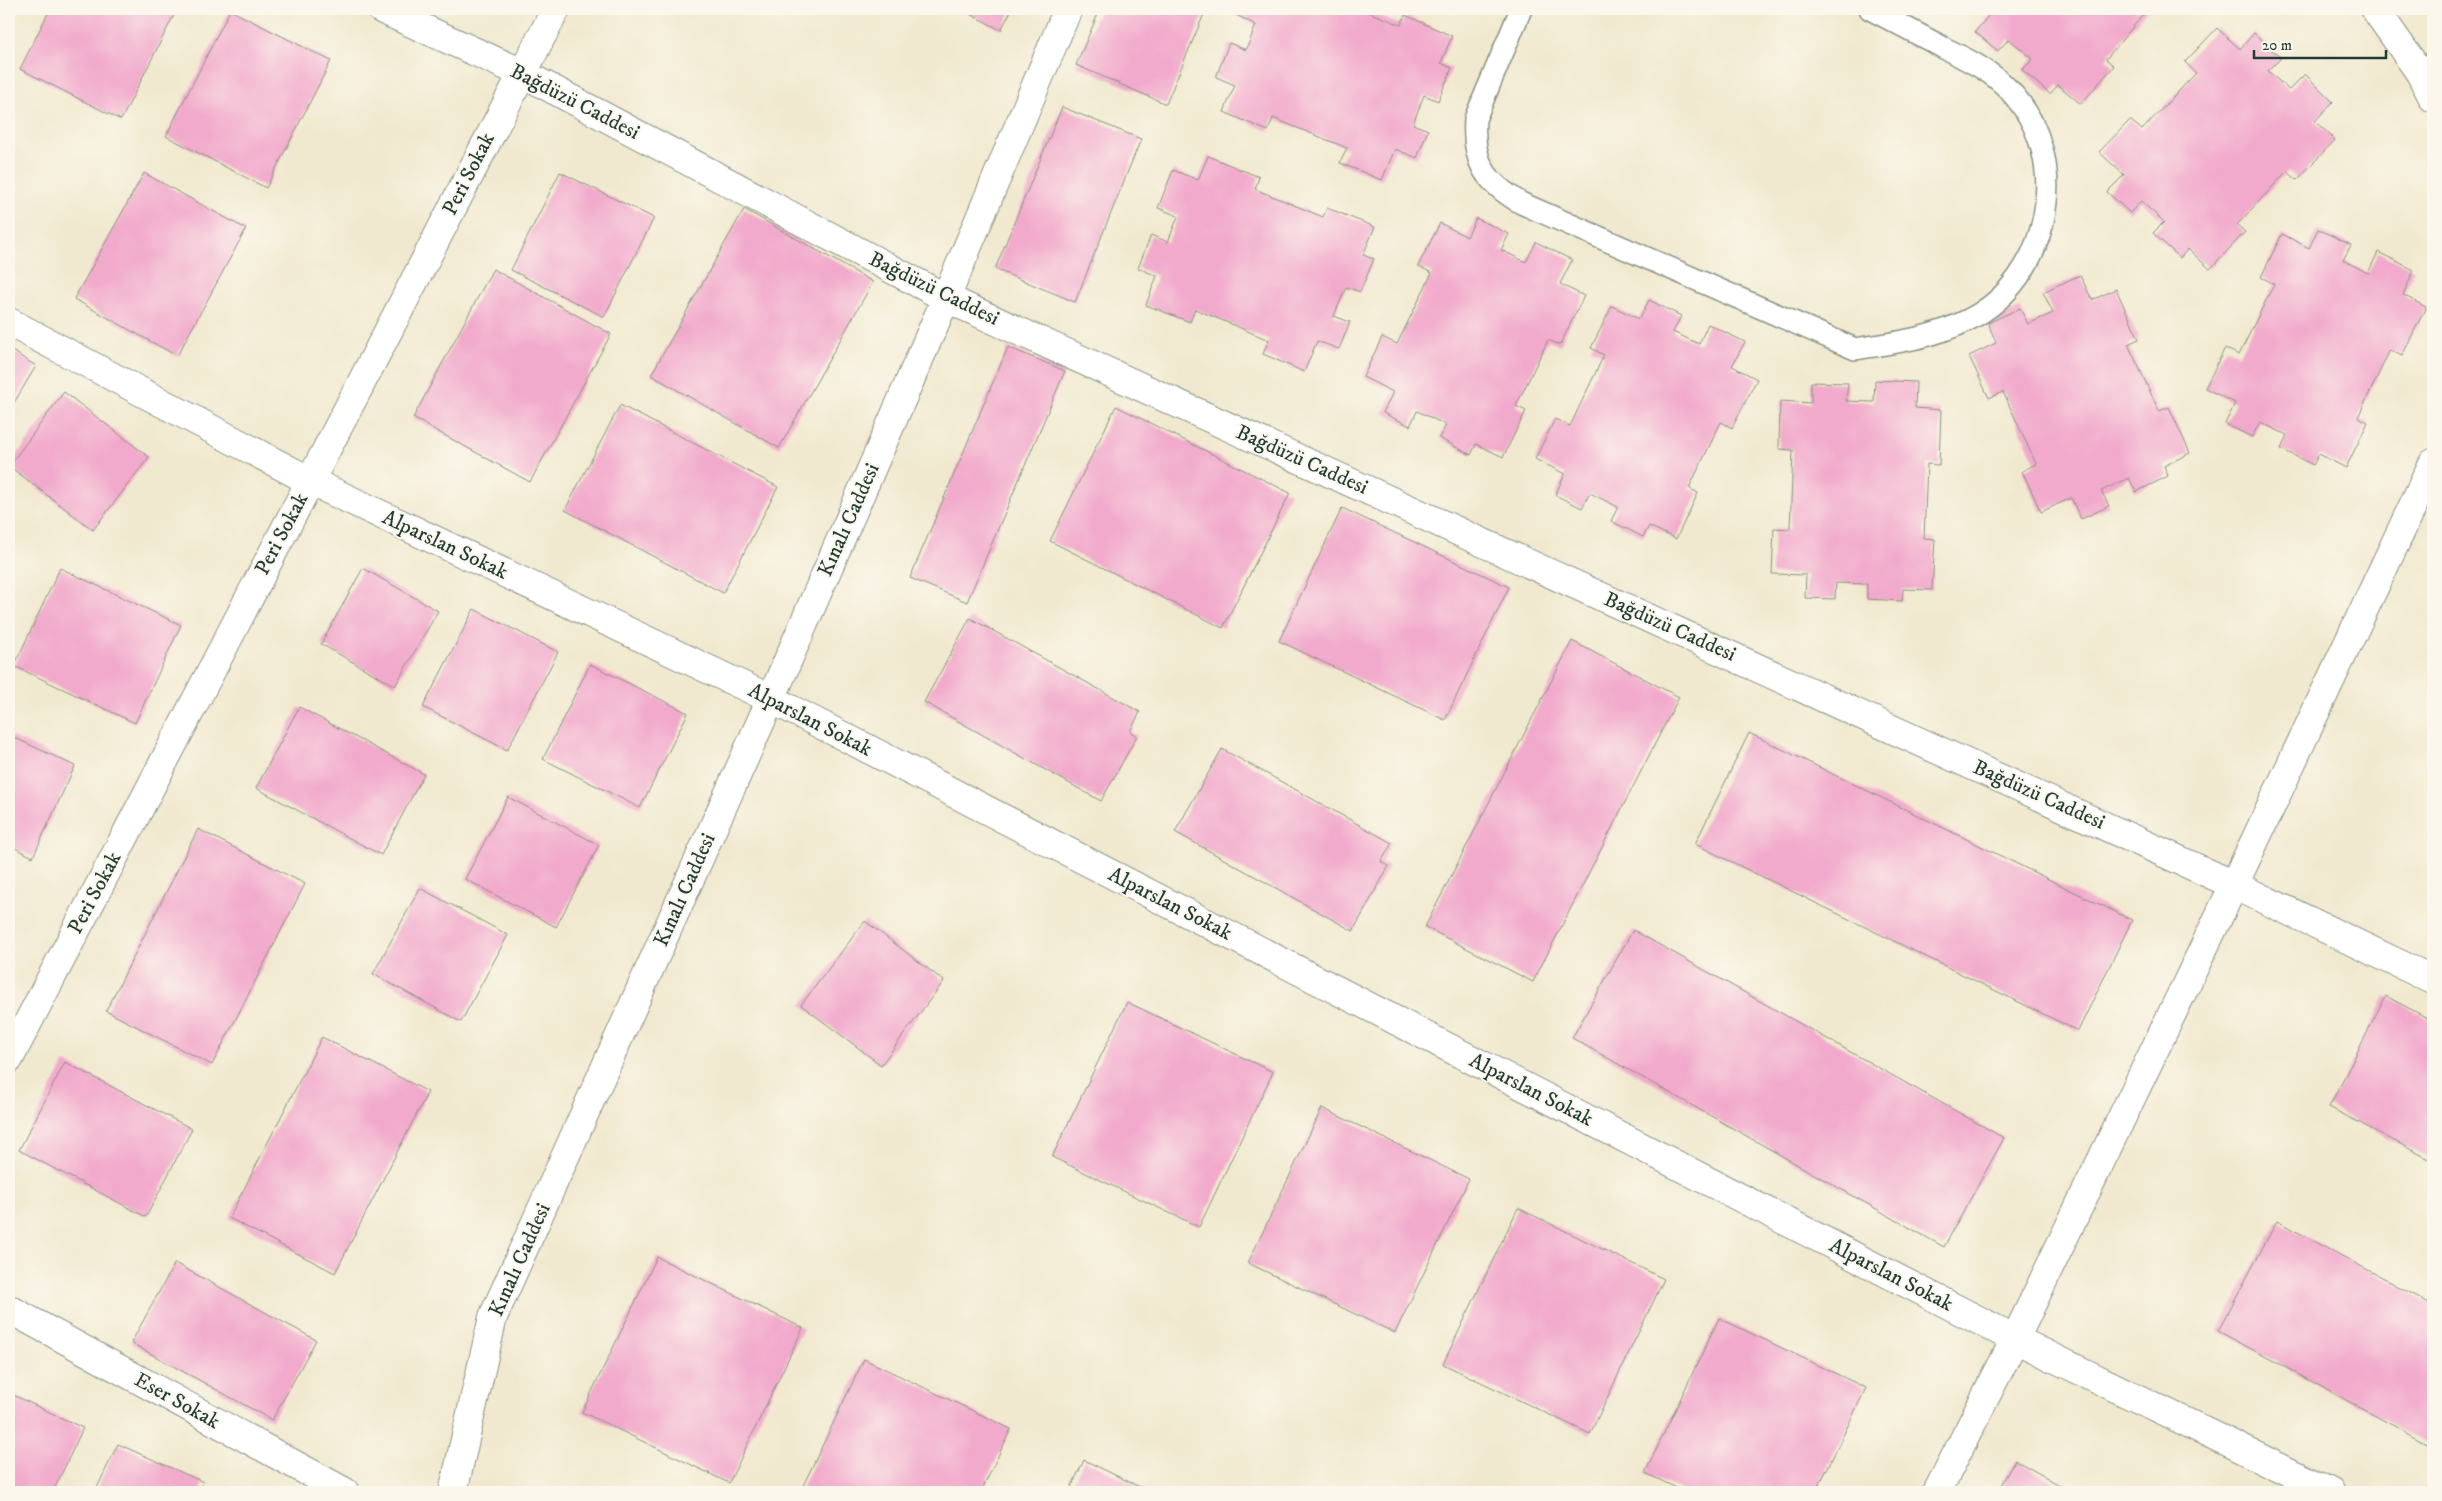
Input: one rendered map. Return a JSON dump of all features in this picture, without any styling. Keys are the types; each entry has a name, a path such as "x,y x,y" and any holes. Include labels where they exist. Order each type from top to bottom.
{"street":[{"name":"Bağdüzü Caddesi","path":"381,9 522,73 946,298 2234,885 2433,980"},
{"name":"Peri Sokak","path":"9,1059 556,9"},
{"name":"Kınalı Caddesi","path":"453,1492 493,1317 771,699 946,298 1068,9"},
{"path":"2375,9 2420,73 2433,98"},
{"name":"Alparslan Sokak","path":"9,322 310,481 771,699 2015,1340 2100,1379 2330,1492"},
{"path":"1937,1492 2015,1340 2234,885 2433,463"},
{"name":"Eser Sokak","path":"9,1309 345,1492"}],"lane":[{"path":"1521,9 1475,119 1474,138 1477,157 1486,177 1502,192 1521,203 1854,349 1900,342 1944,330 1968,320 1991,306 2010,288 2038,244 2045,218 2048,191 2046,164 2039,138 2027,113 2011,92 1991,72 1870,9"}],"building":[{"path":"50,9 177,9 121,120 20,69"},
{"path":"960,9 1012,9 1001,30"},
{"path":"1100,9 1206,9 1166,104 1076,65"},
{"path":"1238,9 1361,9 1401,25 1405,15 1452,36 1441,63 1452,68 1438,101 1424,95 1413,124 1428,130 1417,158 1395,149 1382,180 1340,163 1347,148 1273,118 1268,131 1224,112 1235,85 1216,77 1229,43 1246,50 1256,25 1236,15"},
{"path":"1984,9 2148,9 2106,59 2114,66 2081,104 2058,85 2050,94 2022,70 2033,59 2009,39 1998,51 1975,32 1990,14"},
{"path":"230,10 331,61 266,188 166,136"},
{"path":"2217,28 2240,49 2254,33 2281,58 2268,71 2289,90 2305,74 2333,102 2315,121 2335,140 2297,180 2287,171 2237,225 2245,232 2210,269 2188,249 2180,258 2153,233 2164,222 2141,201 2130,213 2107,192 2124,175 2099,152 2130,120 2142,130 2196,73 2185,62"},
{"path":"1062,107 1141,139 1075,302 995,269"},
{"path":"1208,156 1259,177 1255,189 1323,217 1327,208 1375,227 1363,255 1374,259 1360,292 1346,287 1334,316 1350,322 1339,349 1317,341 1304,372 1263,354 1269,340 1195,309 1190,322 1146,305 1157,276 1138,268 1151,235 1168,242 1178,216 1158,208 1173,170 1198,180"},
{"path":"560,172 654,218 604,317 511,270"},
{"path":"144,173 246,229 177,356 74,299"},
{"path":"744,209 873,282 779,448 651,375"},
{"path":"1476,218 1509,234 1501,250 1526,262 1536,242 1572,260 1560,284 1584,296 1560,345 1548,340 1516,406 1526,411 1503,457 1476,444 1471,455 1439,438 1446,425 1417,411 1410,426 1383,413 1393,392 1363,377 1382,337 1397,344 1432,273 1418,266 1440,223 1467,237"},
{"path":"2318,229 2351,245 2343,260 2368,273 2378,252 2414,270 2403,295 2426,307 2402,356 2390,350 2358,417 2368,422 2346,468 2319,454 2313,465 2281,449 2287,435 2260,422 2252,437 2225,424 2235,403 2205,388 2225,348 2239,355 2274,284 2261,277 2282,234 2309,248"},
{"path":"493,269 611,334 530,482 413,418"},
{"path":"2080,275 2092,300 2116,289 2139,339 2128,344 2159,411 2169,407 2190,453 2164,466 2168,476 2136,492 2129,478 2101,491 2109,506 2081,519 2071,498 2041,512 2022,471 2036,464 2003,392 1989,398 1969,356 1996,343 1988,323 2020,308 2028,324 2053,313 2043,292"},
{"path":"1649,300 1681,316 1673,332 1699,344 1708,324 1745,342 1732,366 1757,379 1732,428 1721,422 1689,488 1698,493 1676,539 1649,526 1643,537 1611,521 1618,507 1590,493 1582,508 1555,495 1565,474 1535,459 1555,419 1570,426 1604,355 1591,348 1612,306 1639,319"},
{"path":"1008,347 1065,371 967,602 910,578"},
{"path":"9,349 36,366 9,411"},
{"path":"1875,380 1916,382 1915,408 1941,410 1939,465 1927,464 1924,538 1935,539 1932,590 1903,589 1902,601 1867,599 1867,584 1836,583 1835,599 1805,598 1806,575 1772,574 1774,528 1790,529 1793,450 1779,449 1780,401 1811,403 1811,382 1848,383 1846,401 1874,402"},
{"path":"64,392 149,457 93,530 9,466"},
{"path":"620,405 778,487 723,593 565,510"},
{"path":"1116,406 1290,493 1223,628 1050,541"},
{"path":"1342,508 1509,587 1445,720 1279,641"},
{"path":"60,568 181,625 135,723 14,666"},
{"path":"363,568 438,611 395,686 321,644"},
{"path":"474,609 558,652 507,750 423,707"},
{"path":"970,618 1140,712 1130,732 1137,736 1101,801 924,702"},
{"path":"1572,641 1679,697 1533,982 1425,927"},
{"path":"590,664 688,713 640,808 543,759"},
{"path":"299,707 424,774 381,855 256,788"},
{"path":"1749,733 2132,920 2078,1031 1695,844"},
{"path":"9,735 75,766 33,857 9,845"},
{"path":"1222,749 1392,843 1381,862 1389,866 1353,931 1175,832"},
{"path":"508,797 599,845 556,927 465,879"},
{"path":"198,829 305,884 212,1065 106,1011"},
{"path":"420,888 508,935 461,1022 373,974"},
{"path":"865,921 944,981 881,1065 801,1005"},
{"path":"1633,930 2004,1138 1944,1247 1572,1038"},
{"path":"2386,996 2433,1021 2433,1161 2329,1107"},
{"path":"1127,1002 1273,1072 1199,1227 1052,1157"},
{"path":"322,1037 428,1092 335,1273 229,1218"},
{"path":"65,1062 192,1129 146,1217 19,1150"},
{"path":"1322,1108 1469,1179 1395,1333 1248,1263"},
{"path":"1518,1208 1664,1279 1590,1434 1443,1364"},
{"path":"2277,1221 2433,1305 2433,1447 2218,1331"},
{"path":"657,1257 803,1328 729,1483 582,1412"},
{"path":"175,1263 316,1340 272,1420 131,1343"},
{"path":"1719,1318 1866,1388 1816,1492 1685,1492 1645,1473"},
{"path":"864,1359 1011,1429 981,1492 800,1492"},
{"path":"9,1393 83,1428 53,1492 9,1492"},
{"path":"118,1444 203,1482 199,1492 95,1492"},
{"path":"1084,1460 1150,1492 1069,1492"},
{"path":"2015,1460 2072,1492 1997,1492"}]}
